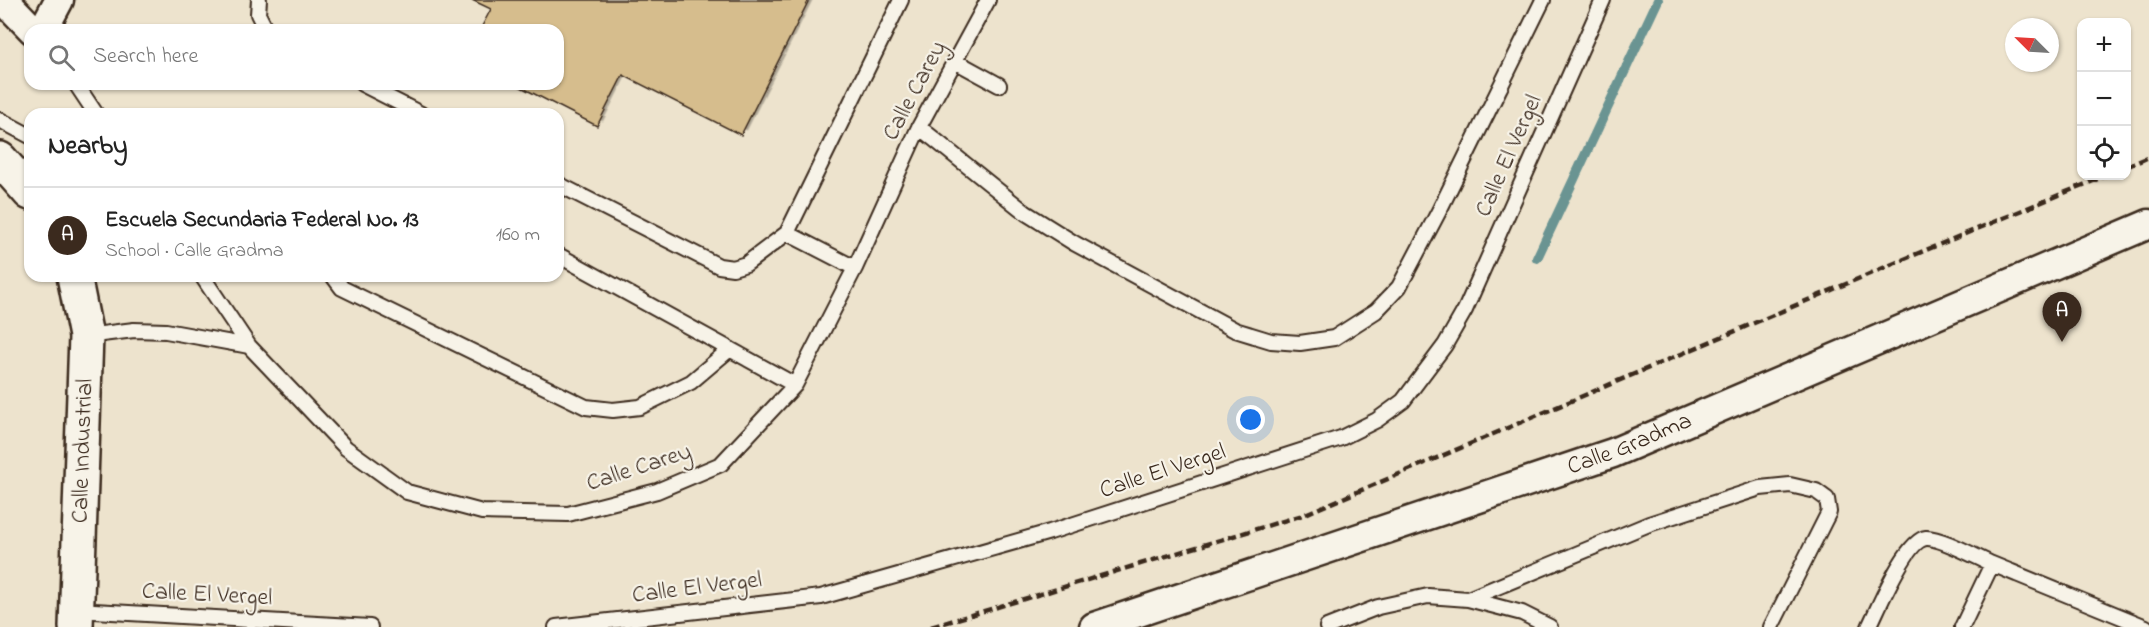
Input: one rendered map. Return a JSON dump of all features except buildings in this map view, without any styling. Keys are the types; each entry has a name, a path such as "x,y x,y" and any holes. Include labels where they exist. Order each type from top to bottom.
{"main road":[{"path":"0,159 24,185"},
{"name":"Calle Industrial","path":"75,282 86,336 77,618"}],"street":[{"path":"4,0 27,24"},
{"path":"46,24 59,0"},
{"name":"Calle Gradma","path":"1094,627 1613,453 2149,224"}],"lane":[{"path":"259,0 258,14 263,24"},
{"path":"564,187 719,266 733,268 746,264 787,233 901,0"},
{"name":"Calle Carey","path":"205,282 249,346 346,448 407,492 482,512 568,514 657,491 721,464 795,385 855,268 919,127 988,0"},
{"path":"919,127 1026,213 1074,243 1235,330 1271,341 1300,343 1334,338 1376,311 1399,287 1543,0"},
{"name":"Calle El Vergel","path":"556,627 822,597 1050,532 1341,438 1377,420 1403,401 1445,345 1465,310 1604,0"},
{"path":"955,61 999,85"},
{"path":"80,90 92,108"},
{"path":"374,90 409,108"},
{"path":"0,120 24,133"},
{"path":"787,233 855,268"},
{"path":"564,258 795,385"},
{"path":"338,282 342,288 586,407 613,410 640,407 691,382 730,350"},
{"path":"86,336 135,330 166,331 249,346"},
{"path":"1468,599 1649,524 1760,488 1791,485 1816,490 1827,499 1829,512 1771,627"},
{"path":"1869,627 1904,557 1914,543 1926,538 2146,627"},
{"path":"1962,627 1992,564"},
{"path":"1327,627 1378,607 1428,596 1468,599 1522,613 1550,627"},
{"name":"Calle El Vergel","path":"77,618 370,627"}],"waterway":[{"path":"1537,258 1658,0"}],"railway":[{"path":"2131,165 2149,157"},
{"path":"931,627 1303,515 2095,180"}],"place":[{"name":"Escuela Secundaria Federal No. 13","path":"2062,342"}]}
